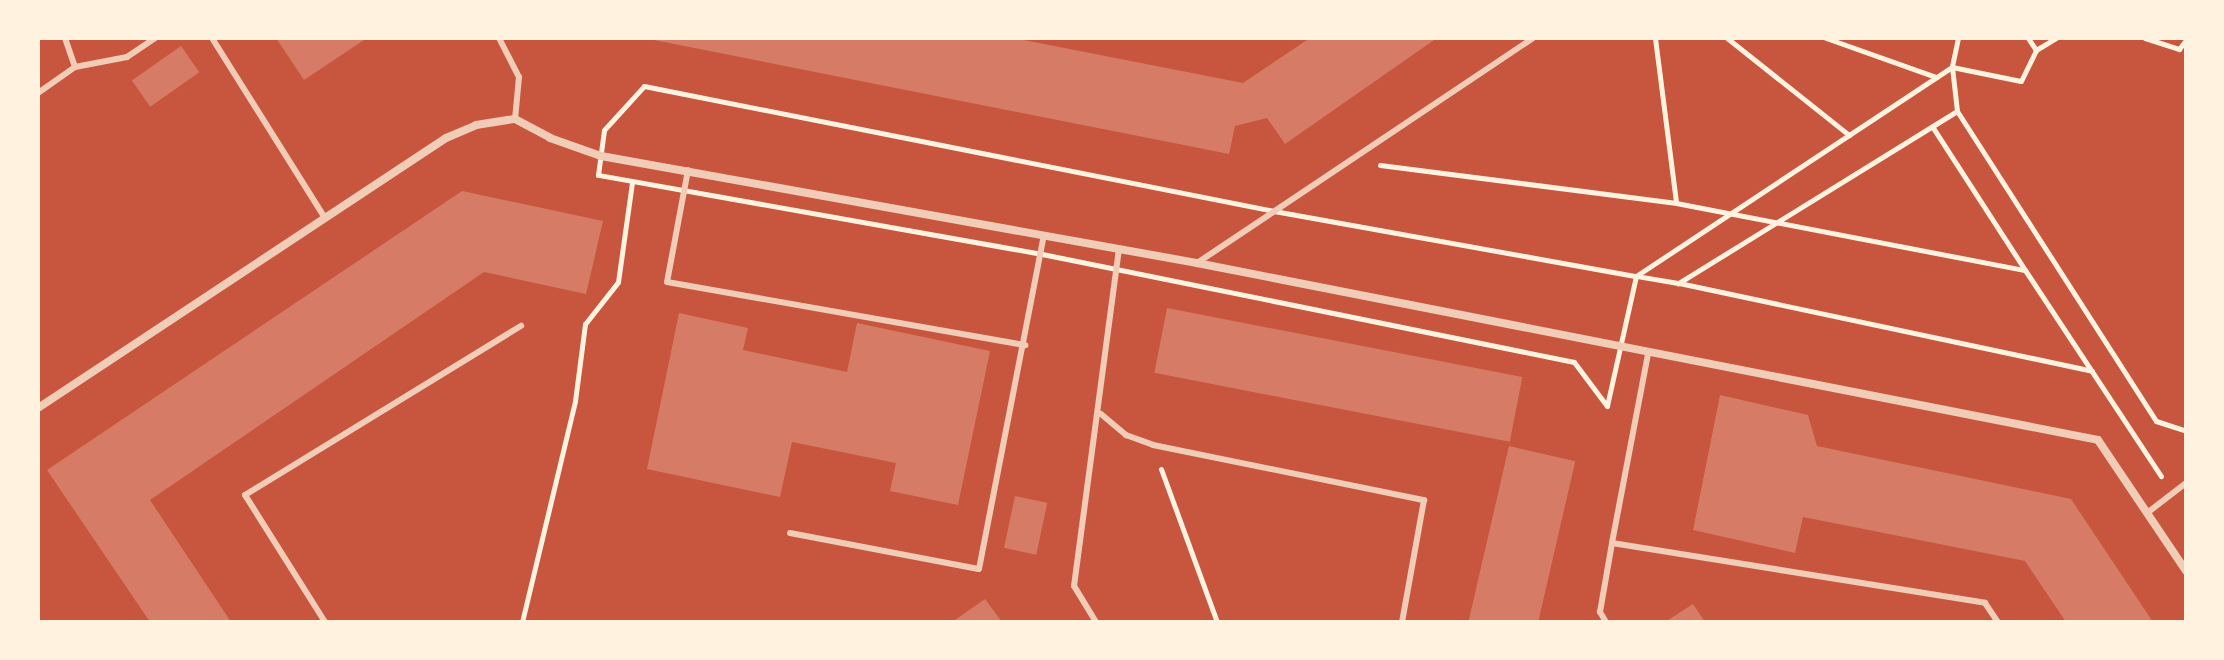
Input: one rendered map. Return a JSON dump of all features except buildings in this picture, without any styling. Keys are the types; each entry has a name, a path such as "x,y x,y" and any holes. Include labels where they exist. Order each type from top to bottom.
{"street":[{"path":"38,408 446,138 476,125 515,119 550,138 601,156 1197,263 2098,440 2186,571"}],"lane":[{"path":"65,38 75,67"},
{"path":"38,93 75,67 115,62 155,38"},
{"path":"212,38 325,218"},
{"path":"499,38 519,77 515,119"},
{"path":"1197,263 1355,162 1533,38"},
{"path":"688,170 667,282 1025,345"},
{"path":"790,533 979,569 1044,236"},
{"path":"1096,622 1074,586 1101,414 1119,250"},
{"path":"325,622 245,495 521,326"},
{"path":"1606,622 1600,612 1648,354"},
{"path":"1101,414 1126,435 1153,445 1424,500 1402,622"},
{"path":"2147,513 2186,483"},
{"path":"1612,543 1985,603 1998,622"}],"path":[{"path":"1655,38 1676,203"},
{"path":"1727,38 1849,135"},
{"path":"1826,38 1937,77"},
{"path":"1958,38 1952,67 1957,111 2156,421 2186,431"},
{"path":"2028,38 2036,50"},
{"path":"2056,38 2036,50 2021,81 1952,67 1636,276 2092,371"},
{"path":"2145,38 2179,49 2186,40"},
{"path":"1678,283 1957,111"},
{"path":"1932,126 2173,493"},
{"path":"1355,162 1676,203 2025,270"},
{"path":"522,622 575,401 585,324 618,282 632,181"},
{"path":"1153,445 1217,622"}]}
